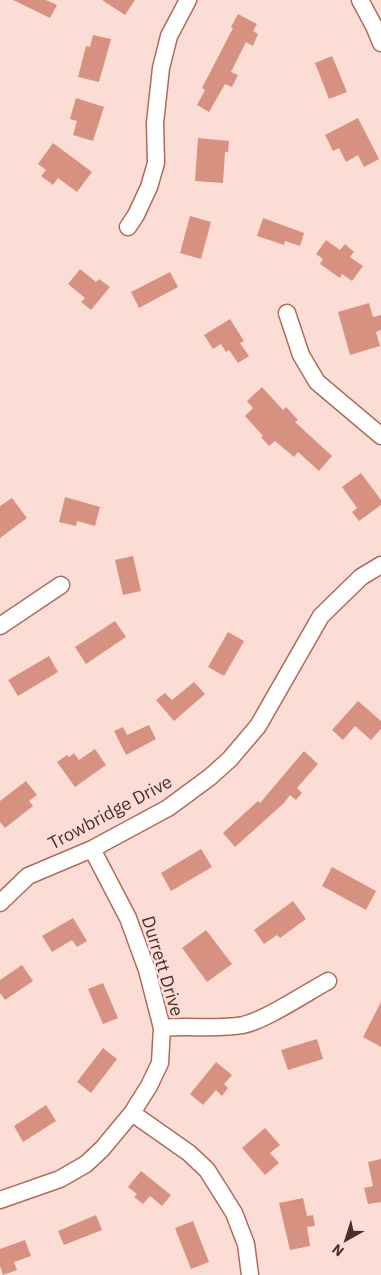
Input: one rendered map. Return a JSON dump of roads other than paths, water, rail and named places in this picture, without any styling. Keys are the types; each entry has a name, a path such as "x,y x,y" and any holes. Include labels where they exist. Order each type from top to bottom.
{"street":[{"path":"128,227 136,215 149,187 156,163 155,123 161,68 169,36 188,0"},
{"path":"360,0 381,43"},
{"path":"287,313 293,336 301,355 317,382 381,436"},
{"name":"Trowbridge Drive","path":"0,903 28,876 92,849 168,808 210,777 230,758 258,726 322,616 361,577 381,565"},
{"path":"0,626 61,585"},
{"name":"Durrett Drive","path":"0,1200 60,1179 86,1164 102,1149 132,1113 149,1086 160,1063 162,1028 147,970 128,918 92,849"},
{"path":"162,1028 224,1027 245,1024 271,1013 328,981"},
{"path":"132,1113 189,1153 212,1177 234,1213 246,1244 250,1275"}]}
